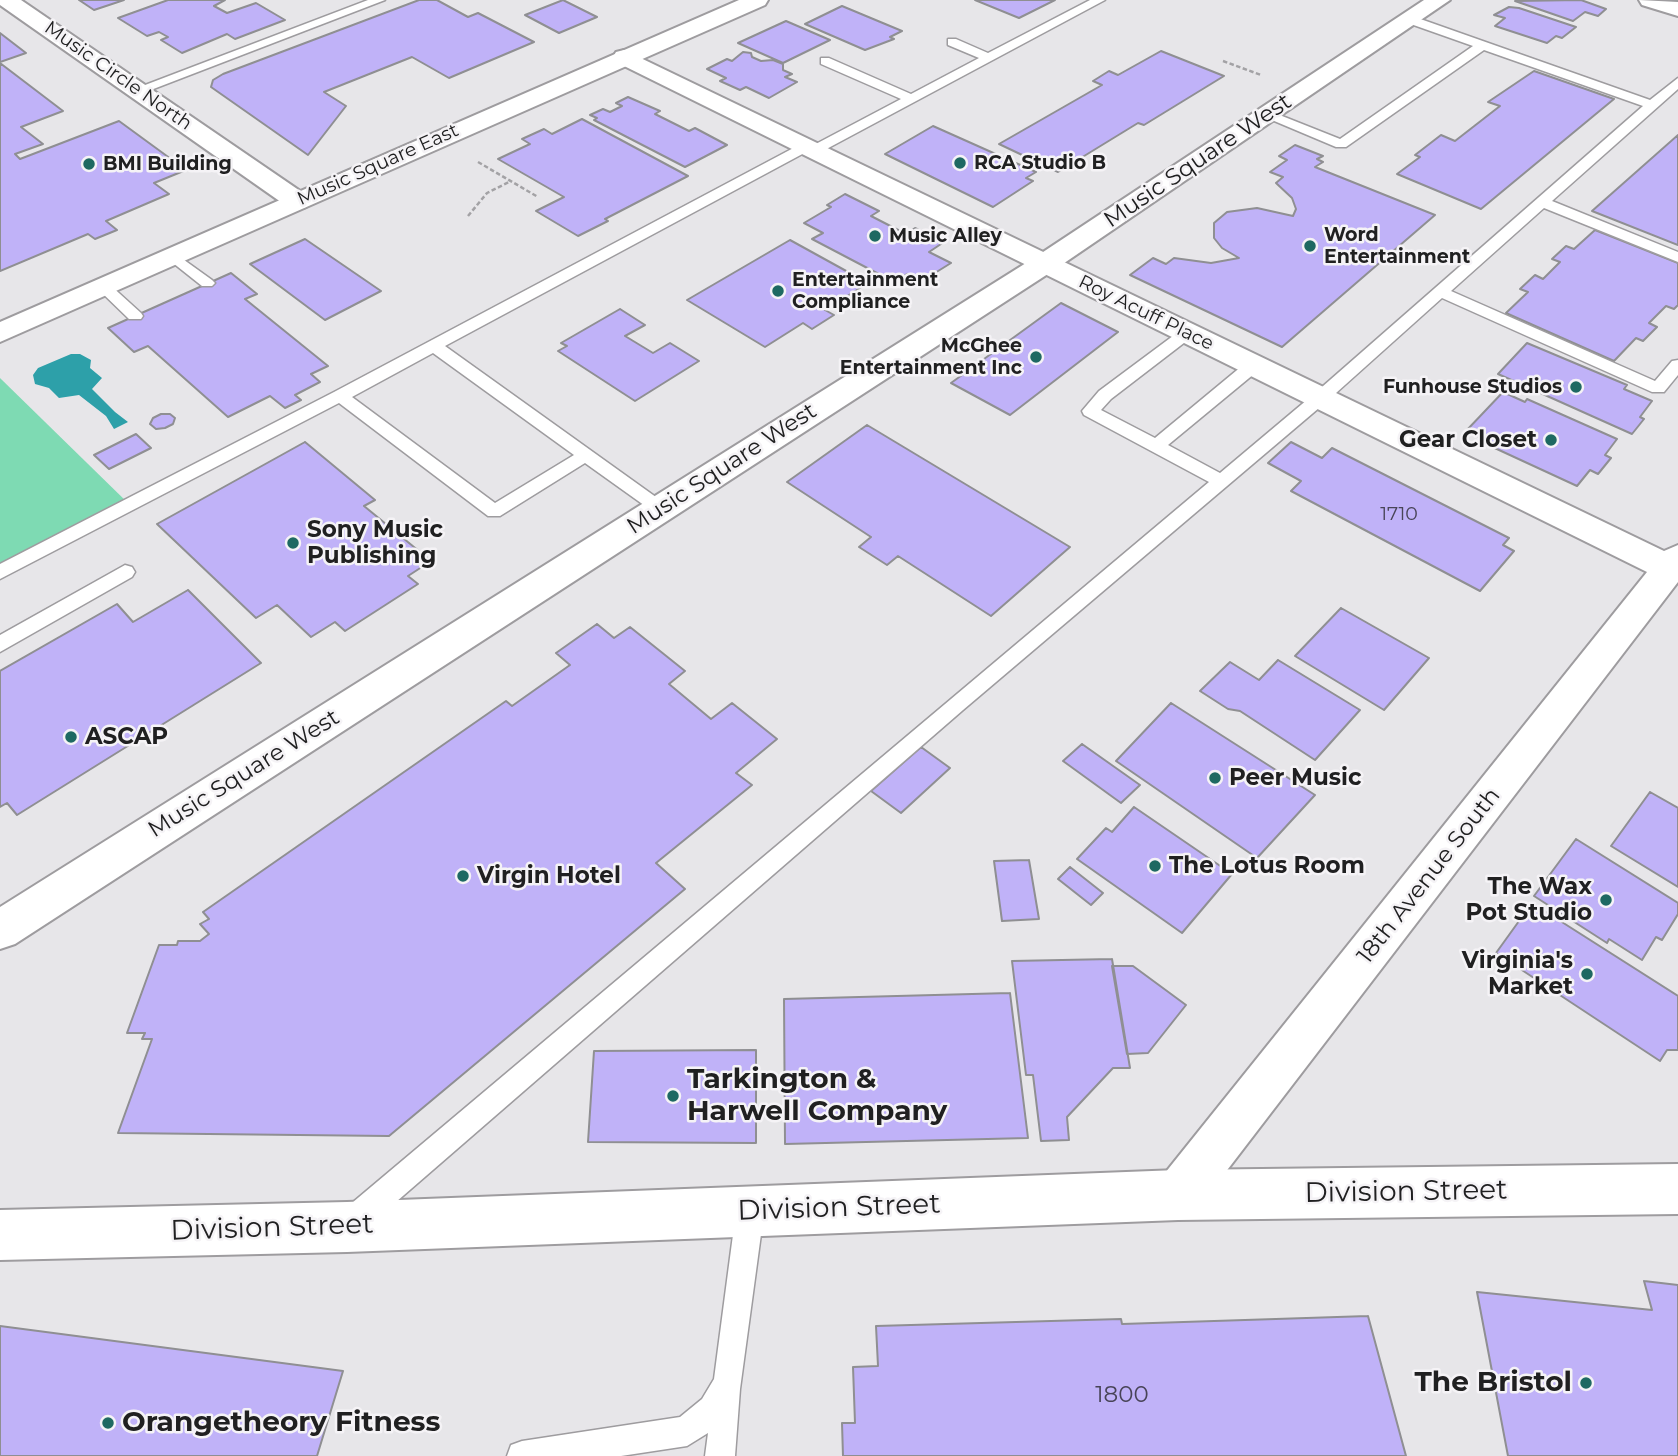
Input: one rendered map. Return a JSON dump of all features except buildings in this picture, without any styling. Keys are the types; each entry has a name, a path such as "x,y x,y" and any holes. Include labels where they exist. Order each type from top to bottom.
{"main road":[{"name":"Music Circle North","path":"7,0 298,201"},
{"name":"Music Square East","path":"0,333 757,0"},
{"name":"Music Square West","path":"0,930 1044,264 1439,0"},
{"path":"1650,0 1678,9"},
{"name":"Roy Acuff Place","path":"624,57 1320,398 1674,563"},
{"name":"18th Avenue South","path":"1178,1195 1674,563"},
{"name":"Division Street","path":"0,1235 347,1227 1178,1195 1678,1189"}],"lane":[{"path":"138,90 379,0"},
{"path":"0,572 810,148 911,99 1099,0"},
{"path":"1409,19 1652,105"},
{"path":"952,43 988,58"},
{"path":"1267,115 1342,144 1483,46"},
{"path":"825,61 911,99"},
{"path":"347,1227 956,704 1320,398 1678,82"},
{"path":"1541,202 1678,257"},
{"path":"173,256 206,283"},
{"path":"104,287 135,316"},
{"path":"1439,291 1658,388 1678,365"},
{"path":"1187,333 1105,394 1090,411 1221,481"},
{"path":"433,345 661,509"},
{"path":"1156,446 1254,365"},
{"path":"340,396 494,512 586,455"},
{"path":"0,644 125,572"},
{"path":"720,1456 750,1212"},
{"path":"522,1456 687,1431 712,1409 728,1383"}],"path":[{"path":"1223,61 1268,78"},
{"path":"468,156 538,197"},
{"path":"468,216 487,192 512,181"}],"green space":[{"path":"0,378 130,505 0,572"}],"water":[{"path":"71,354 80,354 91,360 90,368 102,378 92,389 128,422 114,429 106,416 79,395 59,398 49,388 35,384 33,375 38,368"}],"place":[{"name":"RCA Studio B","path":"960,163"},
{"name":"BMI Building","path":"89,164"},
{"name":"Music Alley","path":"875,236"},
{"name":"Word Entertainment","path":"1310,246"},
{"name":"Entertainment Compliance","path":"778,291"},
{"name":"McGhee Entertainment Inc","path":"1036,357"},
{"name":"Funhouse Studios","path":"1576,387"},
{"name":"Gear Closet","path":"1551,440"},
{"name":"Sony Music Publishing","path":"293,543"},
{"name":"ASCAP","path":"71,737"},
{"name":"Peer Music","path":"1215,778"},
{"name":"The Lotus Room","path":"1155,866"},
{"name":"Virgin Hotel","path":"463,876"},
{"name":"The Wax Pot Studio","path":"1606,900"},
{"name":"Virginia's Market","path":"1587,974"},
{"name":"Tarkington & Harwell Company","path":"673,1096"},
{"name":"The Bristol","path":"1586,1383"},
{"name":"Orangetheory Fitness","path":"108,1423"}]}
